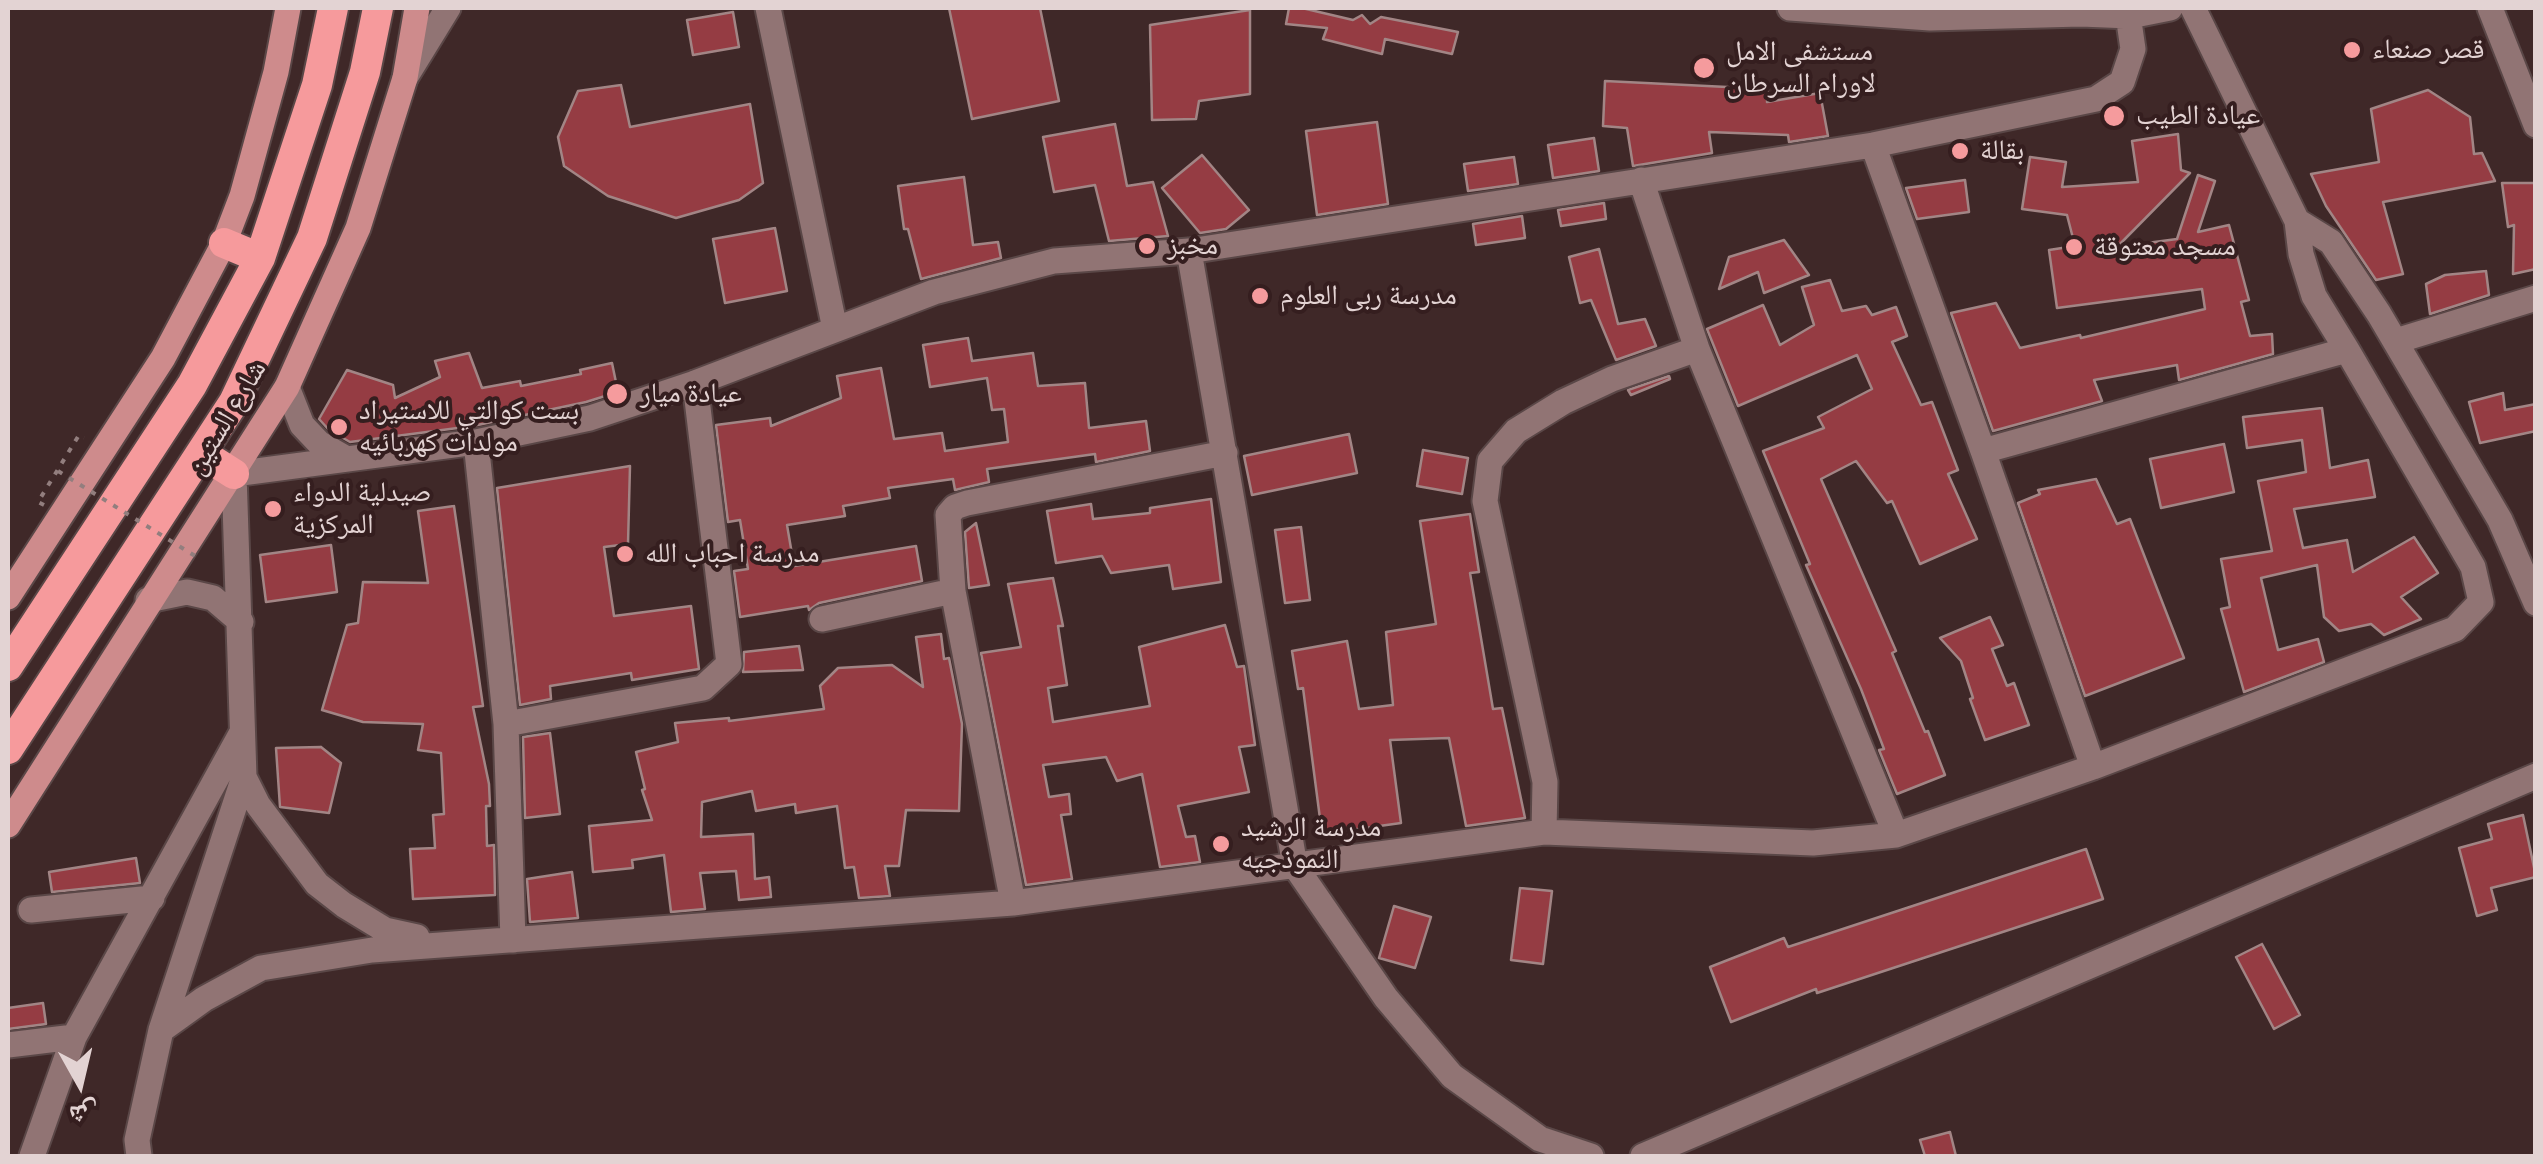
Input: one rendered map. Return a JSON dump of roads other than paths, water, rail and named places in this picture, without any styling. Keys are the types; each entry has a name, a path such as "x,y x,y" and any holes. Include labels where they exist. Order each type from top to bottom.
{"highway":[{"name":"شارع الستين","path":"8,666 192,384 260,258 317,85 333,8"},
{"name":"شارع الستين","path":"8,749 234,402 312,238 366,72 378,8"},
{"path":"224,243 260,258"},
{"path":"200,453 234,474"}],"main road":[{"path":"8,596 162,358 224,243 242,196 276,72 288,8"},
{"name":"شارع الستين","path":"8,824 287,387 358,228 405,78 417,8"}],"street":[{"path":"405,78 448,8"},
{"path":"768,8 835,329"},
{"path":"1790,8 1930,18 2170,8"},
{"path":"161,1030 204,999 262,968 320,956 443,943 1013,903 1544,832 1813,843 1896,834 2093,767 2455,629 2481,602 2472,567 2314,296 2300,254 2296,221 2193,8"},
{"path":"2490,8 2536,124"},
{"path":"138,1156 137,1140 161,1030 244,777 234,474 476,442 590,418 694,384 934,292 1054,262 1189,251 1873,145 2096,99 2122,82 2133,49 2129,12"},
{"path":"1873,145 2093,767"},
{"path":"1641,180 1697,349 1896,834"},
{"path":"2296,221 2331,242 2396,341 2500,520 2534,594"},
{"path":"1189,251 1295,866 1386,998 1452,1076 1540,1139 1591,1156"},
{"path":"2396,341 2536,298"},
{"path":"1544,832 1544,782 1484,501 1490,461 1516,430 1563,402 1612,379 1697,349"},
{"path":"1983,451 2347,350"},
{"path":"506,724 703,688 728,664 694,384"},
{"path":"287,387 302,424 319,443 346,459"},
{"path":"476,442 506,724 514,940"},
{"path":"1013,903 953,591 948,516 955,507 1225,453"},
{"path":"822,619 953,591"},
{"path":"148,600 187,592 213,598 241,622"},
{"path":"32,1156 74,1038 242,734"},
{"path":"1643,1156 2536,776"},
{"path":"244,777 258,805 316,884 385,930 443,943"},
{"path":"31,910 152,898"},
{"path":"8,1045 74,1038"}],"place":[{"name":"قصر صنعاء","path":"2352,50"},
{"name":"مستشفى الامل لاورام السرطان","path":"1704,68"},
{"name":"عيادة الطيب","path":"2114,116"},
{"name":"بقالة","path":"1960,151"},
{"name":"مخبز","path":"1147,246"},
{"name":"مسجد معتوقة","path":"2074,247"},
{"name":"مدرسة ربى العلوم","path":"1260,296"},
{"name":"عيادة ميار","path":"617,394"},
{"name":"بست كوالتي للاستيراد مولدات كهربائيه","path":"339,427"},
{"name":"صيدلية الدواء المركزية","path":"273,509"},
{"name":"مدرسة احباب الله","path":"625,554"},
{"name":"مدرسة الرشيد النموذجيه","path":"1221,844"}]}
